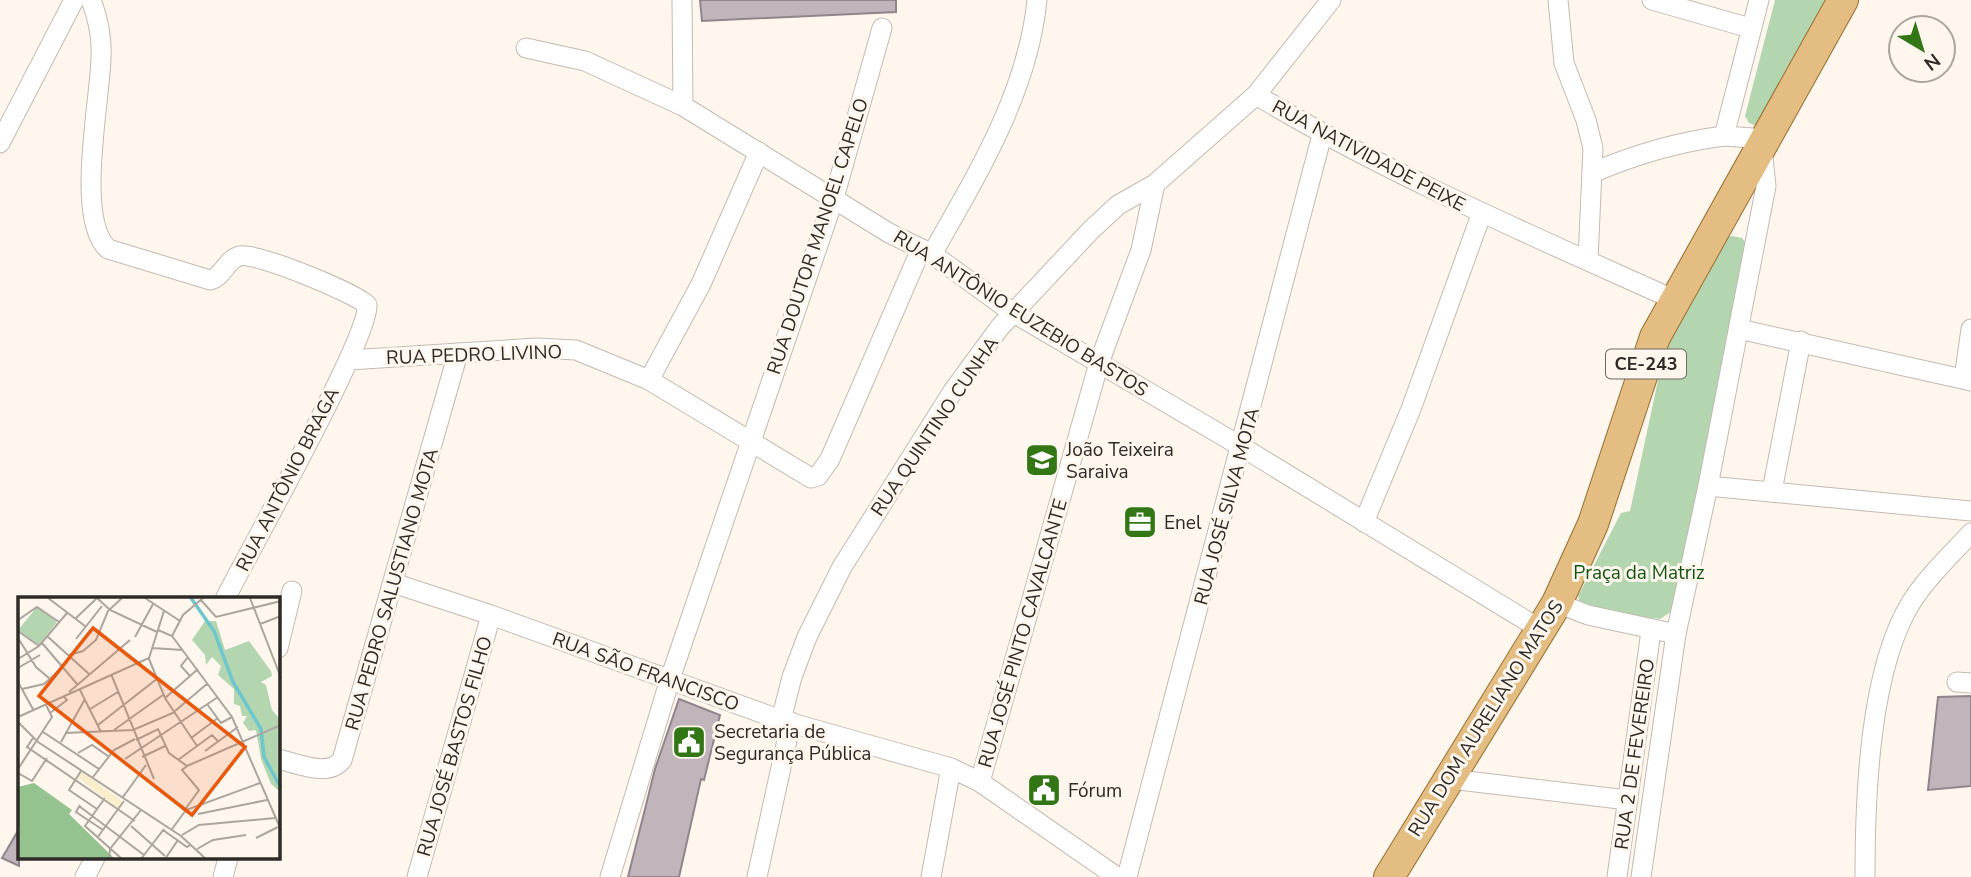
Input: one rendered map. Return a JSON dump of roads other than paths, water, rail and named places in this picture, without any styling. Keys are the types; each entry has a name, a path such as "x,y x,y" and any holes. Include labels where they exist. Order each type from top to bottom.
{"main road":[{"name":"CE-243","path":"1765,144 1843,0"},
{"name":"RUA DOM AURELIANO MATOS","path":"1389,877 1557,603 1593,524 1655,337 1765,144"}],"street":[{"path":"0,143 74,0"},
{"name":"RUA ANTÔNIO BRAGA","path":"90,0 99,27 102,56 91,181 93,222 98,240 108,249 210,279 218,276 236,258 246,255 282,267 362,301 367,311 349,360 226,597"},
{"path":"682,0 683,106"},
{"path":"927,252 978,172 1024,67 1034,30 1037,0"},
{"name":"RUA QUINTINO CUNHA","path":"757,877 792,677 807,636 842,567 954,391 1012,312 1109,214 1155,184 1256,95 1331,0"},
{"path":"1558,0 1564,63 1586,120 1593,148 1588,260"},
{"path":"1652,0 1750,28"},
{"path":"1724,136 1759,0"},
{"name":"RUA DOUTOR MANOEL CAPELO","path":"610,877 670,679 834,198 882,28"},
{"name":"RUA ANTÔNIO EUZEBIO BASTOS","path":"526,48 585,61 683,106 927,252 1012,312 1242,447 1540,629"},
{"name":"RUA NATIVIDADE PEIXE","path":"1256,95 1322,135 1481,215 1675,300"},
{"name":"RUA JOSÉ SILVA MOTA","path":"1127,877 1322,135"},
{"path":"1592,173 1636,154 1682,141 1724,136 1765,144"},
{"name":"RUA 2 DE FEVEREIRO","path":"1642,877 1676,634 1708,486 1766,187 1765,144"},
{"path":"649,380 701,284 759,152"},
{"name":"RUA JOSÉ PINTO CAVALCANTE","path":"980,782 1099,363 1141,250 1155,184"},
{"path":"1364,522 1411,410 1481,215"},
{"name":"RUA PEDRO LIVINO","path":"349,360 537,348 576,350 649,380 804,475 818,476 830,459 927,252"},
{"path":"1739,329 1967,380 1971,328"},
{"path":"1772,491 1801,341"},
{"name":"RUA PEDRO SALUSTIANO MOTA","path":"280,759 322,769 332,769 342,760 458,353"},
{"path":"1708,486 1971,511"},
{"path":"1865,877 1865,803 1873,728 1897,630 1929,578 1971,533"},
{"name":"RUA SÃO FRANCISCO","path":"393,583 491,615 786,721 951,768 980,782 1117,877"},
{"path":"280,640 292,591"},
{"path":"1557,603 1588,615 1651,631 1676,634"},
{"name":"RUA JOSÉ BASTOS FILHO","path":"417,877 491,615"},
{"name":"RUA 2 DE FEVEREIRO","path":"1617,877 1651,631"},
{"path":"931,877 951,768"},
{"path":"1450,779 1628,800"},
{"path":"85,877 94,860"},
{"path":"223,877 227,860"}],"place":[{"name":"João Teixeira Saraiva","path":"1042,460"},
{"name":"Enel","path":"1140,522"},
{"name":"Secretaria de Segurança Pública","path":"689,742"},
{"name":"Fórum","path":"1044,790"}],"park label":[{"name":"Praça da Matriz","path":"1639,572"}]}
